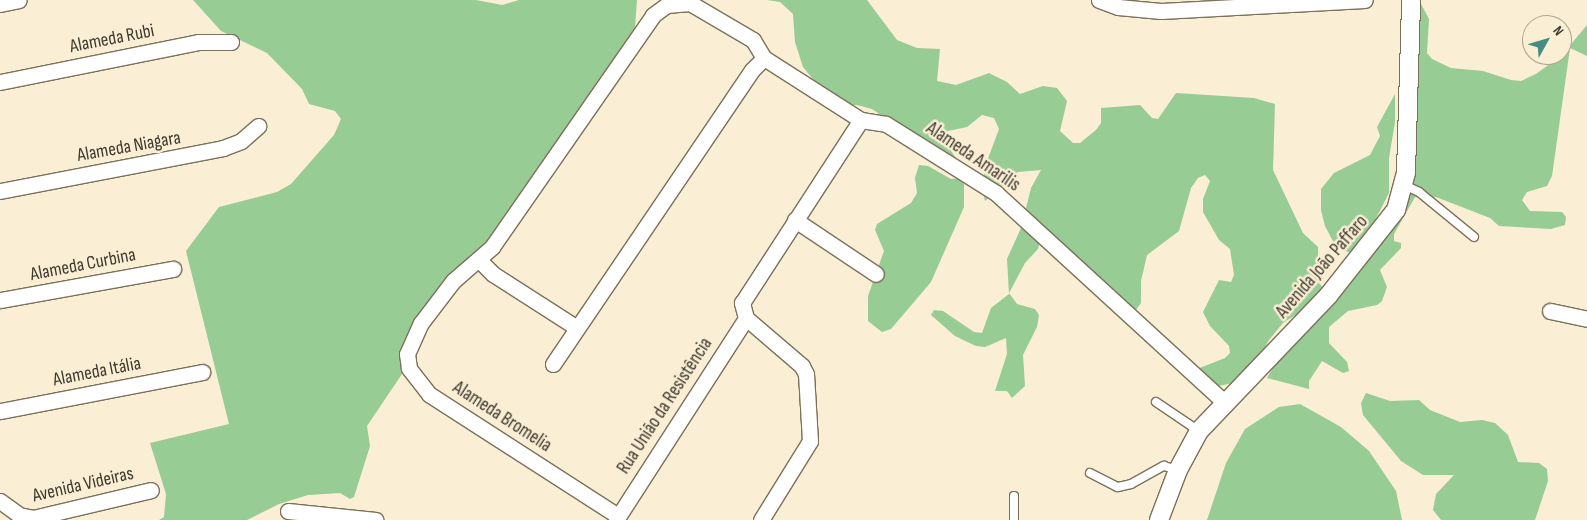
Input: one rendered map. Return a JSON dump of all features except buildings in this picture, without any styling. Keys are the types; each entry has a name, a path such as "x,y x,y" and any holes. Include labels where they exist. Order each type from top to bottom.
{"street":[{"path":"0,4 19,0"},
{"path":"1099,0 1118,7 1161,12 1365,0"},
{"name":"Avenida João Paffaro","path":"1159,520 1178,470 1198,431 1349,272 1391,218 1404,185 1410,0"},
{"name":"Alameda Amarilis","path":"667,6 690,3 753,40 764,58 860,120 886,124 996,193 1224,402"},
{"name":"Alameda Bromelia","path":"617,518 429,394 416,381 408,364 410,344 421,323 453,281 492,247 653,14 667,6"},
{"name":"Alameda Rubi","path":"0,82 198,42 232,42"},
{"path":"552,364 752,70 764,58"},
{"path":"760,520 810,441 806,374 802,366 746,318 742,304 860,120"},
{"name":"Alameda Niagara","path":"0,191 224,148 241,141 258,126"},
{"path":"795,220 876,274"},
{"path":"479,260 493,274 577,328"},
{"name":"Alameda Curbina","path":"0,300 172,269"},
{"path":"1550,311 1587,319"},
{"name":"Rua União da Resistência","path":"617,518 746,318"},
{"name":"Alameda Itália","path":"0,411 202,372"},
{"name":"Avenida Videiras","path":"0,501 19,515 33,518 151,490"},
{"path":"288,511 376,520"}],"lane":[{"path":"1404,185 1419,192 1474,237"},
{"path":"1156,402 1198,431"},
{"path":"1090,473 1118,487 1131,484 1164,466 1178,470"},
{"path":"1014,496 1014,520"}],"green space":[{"path":"193,0 476,0 502,5 519,0 637,0 634,42 479,260 410,344 408,365 367,426 370,446 354,497 350,499 340,493 308,495 279,504 247,520 159,520 164,517 166,494 150,443 229,424 186,251 219,207 277,192 291,184 334,135 341,119 335,111 309,104 302,89 267,53 221,31"},
{"path":"767,0 867,0 897,40 917,48 940,49 937,81 956,85 989,73 1007,82 1020,94 1043,86 1057,88 1067,101 1060,131 1073,143 1080,143 1096,130 1101,123 1101,108 1140,105 1152,118 1158,119 1176,93 1254,98 1275,104 1273,170 1303,233 1318,247 1319,283 1325,290 1351,253 1336,247 1325,226 1321,210 1321,189 1334,173 1370,155 1380,136 1377,127 1395,94 1395,122 1389,158 1389,193 1368,234 1394,216 1419,0 1429,19 1427,53 1432,59 1451,68 1483,71 1511,80 1521,81 1536,74 1548,65 1568,65 1552,176 1547,186 1527,192 1522,200 1530,211 1562,212 1566,217 1565,225 1551,229 1499,226 1490,218 1436,197 1415,197 1394,234 1394,241 1401,243 1401,248 1380,270 1387,287 1382,301 1377,305 1348,311 1329,327 1329,343 1347,362 1349,371 1343,373 1322,361 1309,381 1309,389 1267,378 1308,311 1306,308 1283,323 1269,340 1255,365 1237,382 1219,386 1207,382 1197,369 1225,358 1230,353 1229,346 1210,326 1203,312 1219,280 1231,282 1234,275 1230,249 1219,240 1203,212 1203,199 1210,181 1205,175 1198,178 1191,188 1179,231 1147,255 1141,281 1141,303 1136,310 1131,308 1115,290 1087,274 1041,237 1038,249 1025,263 1009,293 1017,304 1035,309 1039,315 1037,327 1023,355 1025,386 1012,398 1007,391 995,391 1007,354 1006,338 985,347 976,346 955,336 931,315 934,310 943,311 974,332 982,333 991,308 1009,294 1007,259 1021,228 1031,188 1041,170 1018,172 985,201 982,188 986,164 999,129 994,118 982,115 967,127 943,132 943,139 960,164 921,143 872,109 857,105 835,106 803,67 795,42 793,14 780,2"},
{"path":"1587,25 1587,56 1572,49 1572,43"},
{"path":"919,165 928,166 951,179 960,178 964,184 964,207 931,282 891,329 882,332 868,321 868,296 884,251 875,230 877,224 911,203 917,193 915,178"},
{"path":"1366,393 1390,401 1419,400 1430,410 1460,422 1482,420 1495,423 1508,435 1518,462 1539,463 1547,469 1548,481 1535,520 1441,520 1433,510 1436,494 1454,475 1423,475 1401,461 1363,415 1361,403"},
{"path":"1300,404 1341,427 1369,451 1396,491 1402,520 1207,520 1226,463 1245,429 1279,407"}]}
